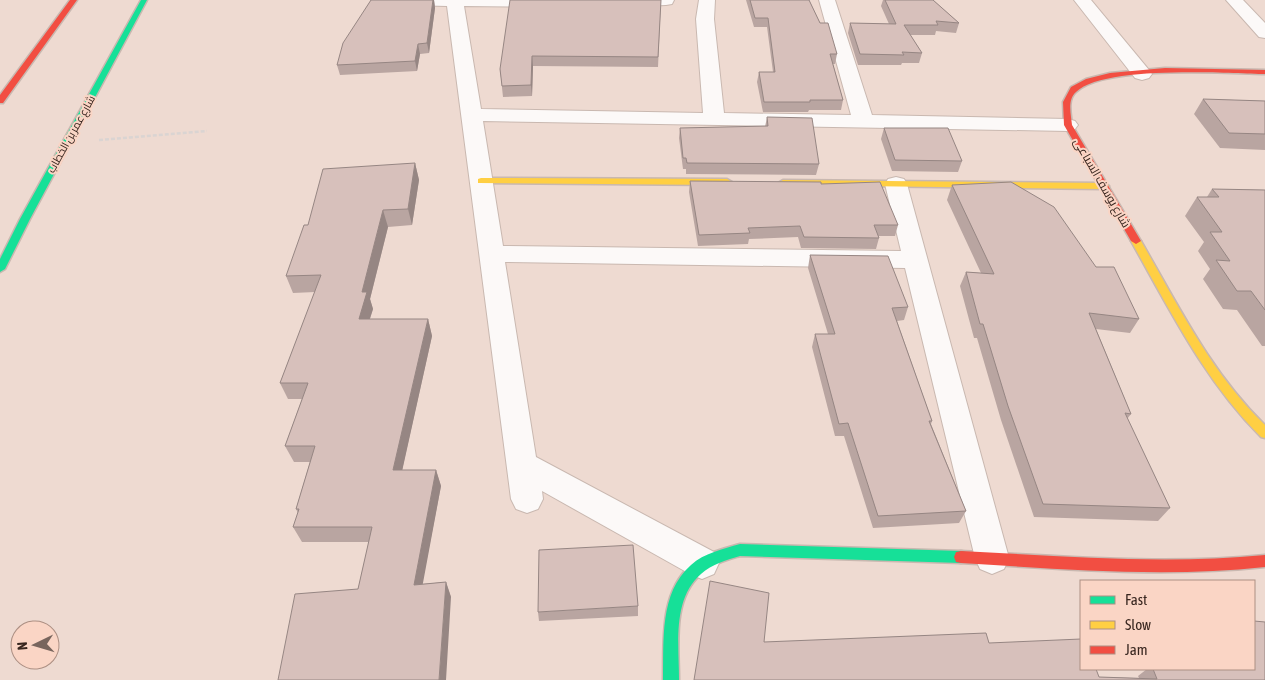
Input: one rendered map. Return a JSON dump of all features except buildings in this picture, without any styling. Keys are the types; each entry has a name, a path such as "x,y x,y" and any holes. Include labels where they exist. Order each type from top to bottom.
{"street":[{"path":"3,94 74,0"},
{"name":"شارع عمر بن الخطاب","path":"0,269 25,219 144,0"},
{"path":"408,0 567,2"},
{"path":"602,2 666,0"},
{"path":"707,0 705,19 714,118"},
{"path":"827,0 863,121"},
{"path":"1082,0 1142,74"},
{"path":"1234,0 1257,1"},
{"path":"1234,0 1265,33"},
{"path":"455,1 528,499"},
{"name":"شارع يوسف السباعى","path":"1265,72 1208,71 1100,78 1076,88 1065,104 1068,125 1219,384 1248,418 1265,433"},
{"path":"472,115 1068,125"},
{"path":"481,180 738,182"},
{"path":"768,183 1104,186"},
{"path":"896,184 992,558"},
{"path":"7,233 25,219"},
{"path":"492,254 916,260"},
{"path":"522,464 702,563"},
{"path":"671,680 673,624 678,594 687,575 702,563 720,554 740,550 992,558 1168,568 1234,566 1265,561"}],"path":[{"path":"66,143 208,131"}],"traffic: fast":[{"path":"0,269 25,219 144,0"},
{"path":"671,680 671,635 677,597 685,581 697,568 715,558 740,550 961,557"}],"traffic: slow":[{"path":"481,181 727,182"},
{"path":"783,183 1104,186"},
{"path":"1136,241 1210,368 1245,413 1265,433"}],"traffic: jam":[{"path":"0,101 74,0"},
{"path":"1136,241 1068,125 1066,106 1068,97 1074,89 1089,81 1136,72 1195,70 1265,72"},
{"path":"961,557 1151,567 1189,567 1265,561"}]}
